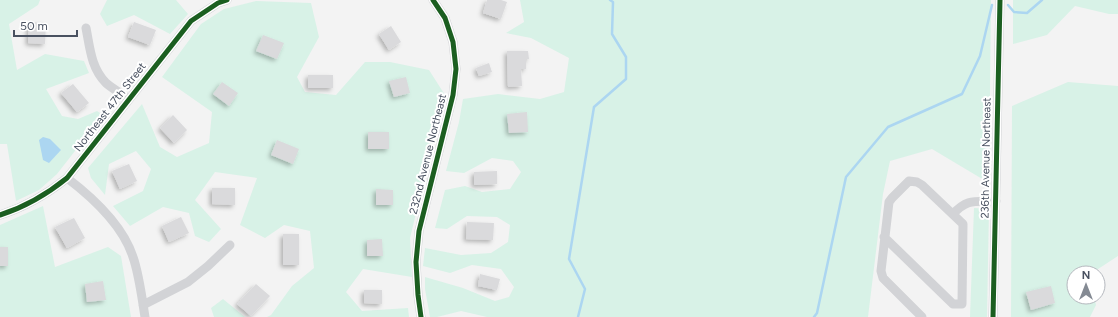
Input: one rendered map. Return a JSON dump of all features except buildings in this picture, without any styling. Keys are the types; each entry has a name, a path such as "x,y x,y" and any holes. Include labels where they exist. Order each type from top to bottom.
{"street":[{"name":"Northeast 47th Street","path":"0,215 28,204 50,191 66,178 190,21 218,3 226,0"},
{"name":"232nd Avenue Northeast","path":"421,317 416,262 419,231 453,94 456,69 454,42 445,18 433,0"},
{"name":"236th Avenue Northeast","path":"993,317 1000,0"},
{"path":"86,28 92,60 98,73 107,83 129,99"},
{"path":"66,178 99,205 127,242 134,257 144,317"},
{"path":"884,237 953,304 962,304 963,224 917,182 909,181 889,202 884,237 880,271 883,278 922,317"},
{"path":"953,214 962,205 969,202 996,201"},
{"path":"142,305 188,282 230,246"}],"green space":[{"path":"0,0 40,0 38,5 9,24 17,70 45,54 84,61 89,73 46,89 62,116 78,119 97,111 103,115 57,174 39,190 16,201 7,144 0,144"},
{"path":"107,0 176,0 188,14 170,34 134,15 107,26 100,14"},
{"path":"520,0 991,0 989,183 932,149 890,161 883,194 868,317 487,317 461,311 437,317 430,317 425,289 425,277 463,288 495,301 509,297 514,287 501,269 472,265 450,273 423,266 425,248 461,255 491,253 508,242 510,225 497,217 467,216 447,229 435,228 445,190 465,186 482,192 510,189 521,172 513,161 492,158 464,173 446,171 459,122 463,99 498,94 540,99 564,92 569,58 531,38 506,33 524,22"},
{"path":"1013,0 1118,0 1118,14 1109,14 1075,6 1047,35 1013,44"},
{"path":"256,1 311,3 319,37 297,77 305,92 336,95 365,62 390,62 429,70 445,95 410,238 412,277 363,269 346,292 362,311 408,308 409,317 267,317 271,315 292,286 314,268 310,231 284,225 265,238 240,225 257,178 215,172 195,200 221,229 209,242 195,236 189,213 163,207 130,226 113,206 143,191 151,169 136,151 109,164 105,195 91,178 88,168 142,104 160,147 177,157 209,143 212,112 162,77 201,24 224,9"},
{"path":"1068,82 1118,86 1118,256 1104,265 1066,265 1066,305 1096,305 1090,317 1011,317 1012,106"},
{"path":"43,206 55,267 108,247 121,256 131,317 0,317 0,225"},
{"path":"974,208 989,209 987,317 970,317"},
{"path":"223,299 245,317 214,317 211,308"}],"water":[{"path":"43,137 50,139 61,150 49,163 43,160 39,140"}],"waterway":[{"path":"578,317 585,289 569,259 594,107 626,79 626,57 612,34 613,2 610,0"},
{"path":"1008,5 1014,12 1027,13 1042,0"},
{"path":"814,317 817,313 846,177 888,127 962,94 980,56 992,5"}],"cycle path":[{"path":"0,215 35,200 67,178 191,21 218,3 227,0"},
{"path":"421,317 416,262 419,231 453,95 456,69 453,42 445,18 433,0"},
{"path":"993,317 1000,0"}]}
